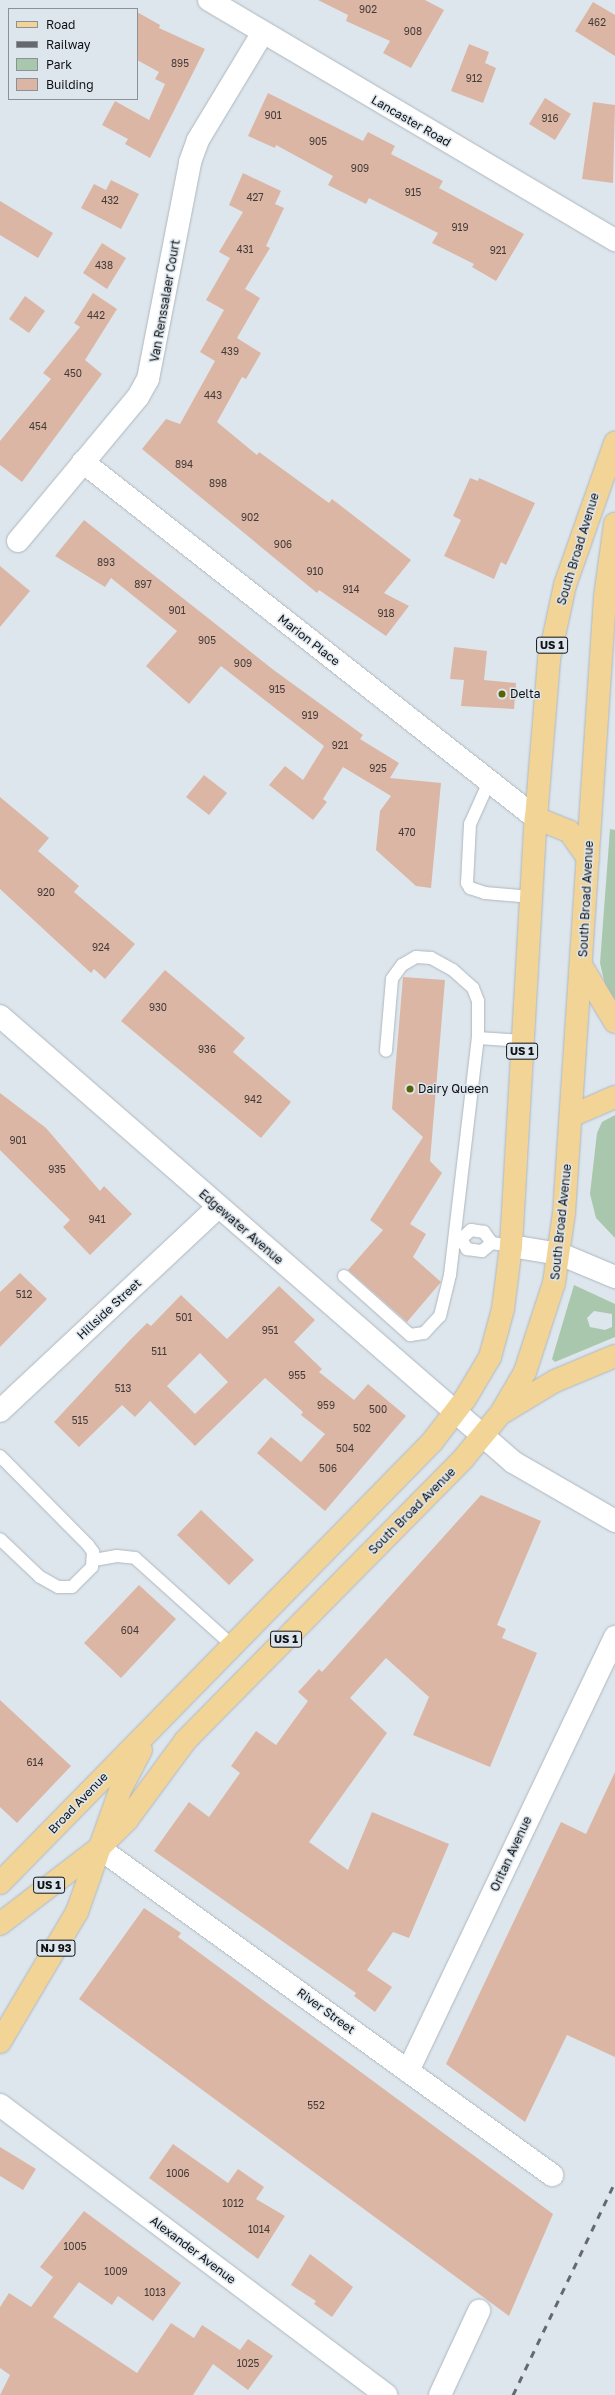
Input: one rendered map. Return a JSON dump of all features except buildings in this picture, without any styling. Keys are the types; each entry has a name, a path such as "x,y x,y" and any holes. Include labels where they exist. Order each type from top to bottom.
{"main road":[{"name":"South Broad Avenue","path":"158,1724 455,1413 490,1357 504,1309 501,1244 523,1041 536,818 549,659 562,600 605,462 615,443"},
{"name":"South Broad Avenue","path":"99,1848 137,1810 186,1740 482,1436 501,1413 518,1386 537,1343 560,1254 582,967 605,597 615,524"},
{"path":"536,818 569,831 588,858"},
{"path":"582,967 615,1022"},
{"path":"571,1116 615,1097"},
{"path":"501,1413 555,1381 615,1356"},
{"path":"99,1848 121,1788 158,1724"},
{"name":"Broad Avenue","path":"0,1883 158,1724"},
{"name":"US 1","path":"0,1924 99,1848"},
{"name":"NJ 93","path":"0,2042 75,1916 99,1848"}],"street":[{"name":"Lancaster Road","path":"209,0 262,34 615,240"},
{"name":"Van Renssalaer Court","path":"18,541 138,397 148,379 190,162 198,140 262,34"},
{"name":"Marion Place","path":"84,462 536,818"},
{"name":"Edgewater Avenue","path":"0,1016 513,1462 615,1521"},
{"name":"Hillside Street","path":"0,1411 218,1207"},
{"path":"501,1244 560,1254 615,1277"},
{"name":"Oritan Avenue","path":"408,2071 613,1647"},
{"name":"River Street","path":"99,1848 552,2175"},
{"name":"Alexander Avenue","path":"0,2105 386,2395"},
{"path":"440,2395 479,2311"}],"lane":[{"path":"489,782 470,824 467,883 470,888 485,893 532,897"},
{"path":"344,1276 410,1335 424,1334 440,1316 448,1294 457,1238 478,1038 478,1001 473,988 436,961 416,957 402,965 392,980 386,1051"},
{"path":"478,1038 523,1041"},
{"path":"457,1238 471,1230 484,1232 501,1244"},
{"path":"457,1238 467,1249 482,1251 501,1244"},
{"path":"0,1456 100,1559"},
{"path":"0,1539 40,1577 58,1588 72,1587 100,1559 130,1557 143,1563 233,1646"}],"green space":[{"path":"610,829 615,830 615,1007 606,989 600,963"},
{"path":"615,1115 615,1238 596,1218 590,1194 597,1133 602,1122"},
{"path":"574,1285 615,1304 615,1337 555,1362 552,1359","holes":["594,1311 612,1314 612,1327 605,1330 590,1327 587,1318"]}],"railway":[{"path":"513,2395 615,2182"}],"place":[{"name":"Delta","path":"502,694"},
{"name":"Dairy Queen","path":"410,1089"}]}
